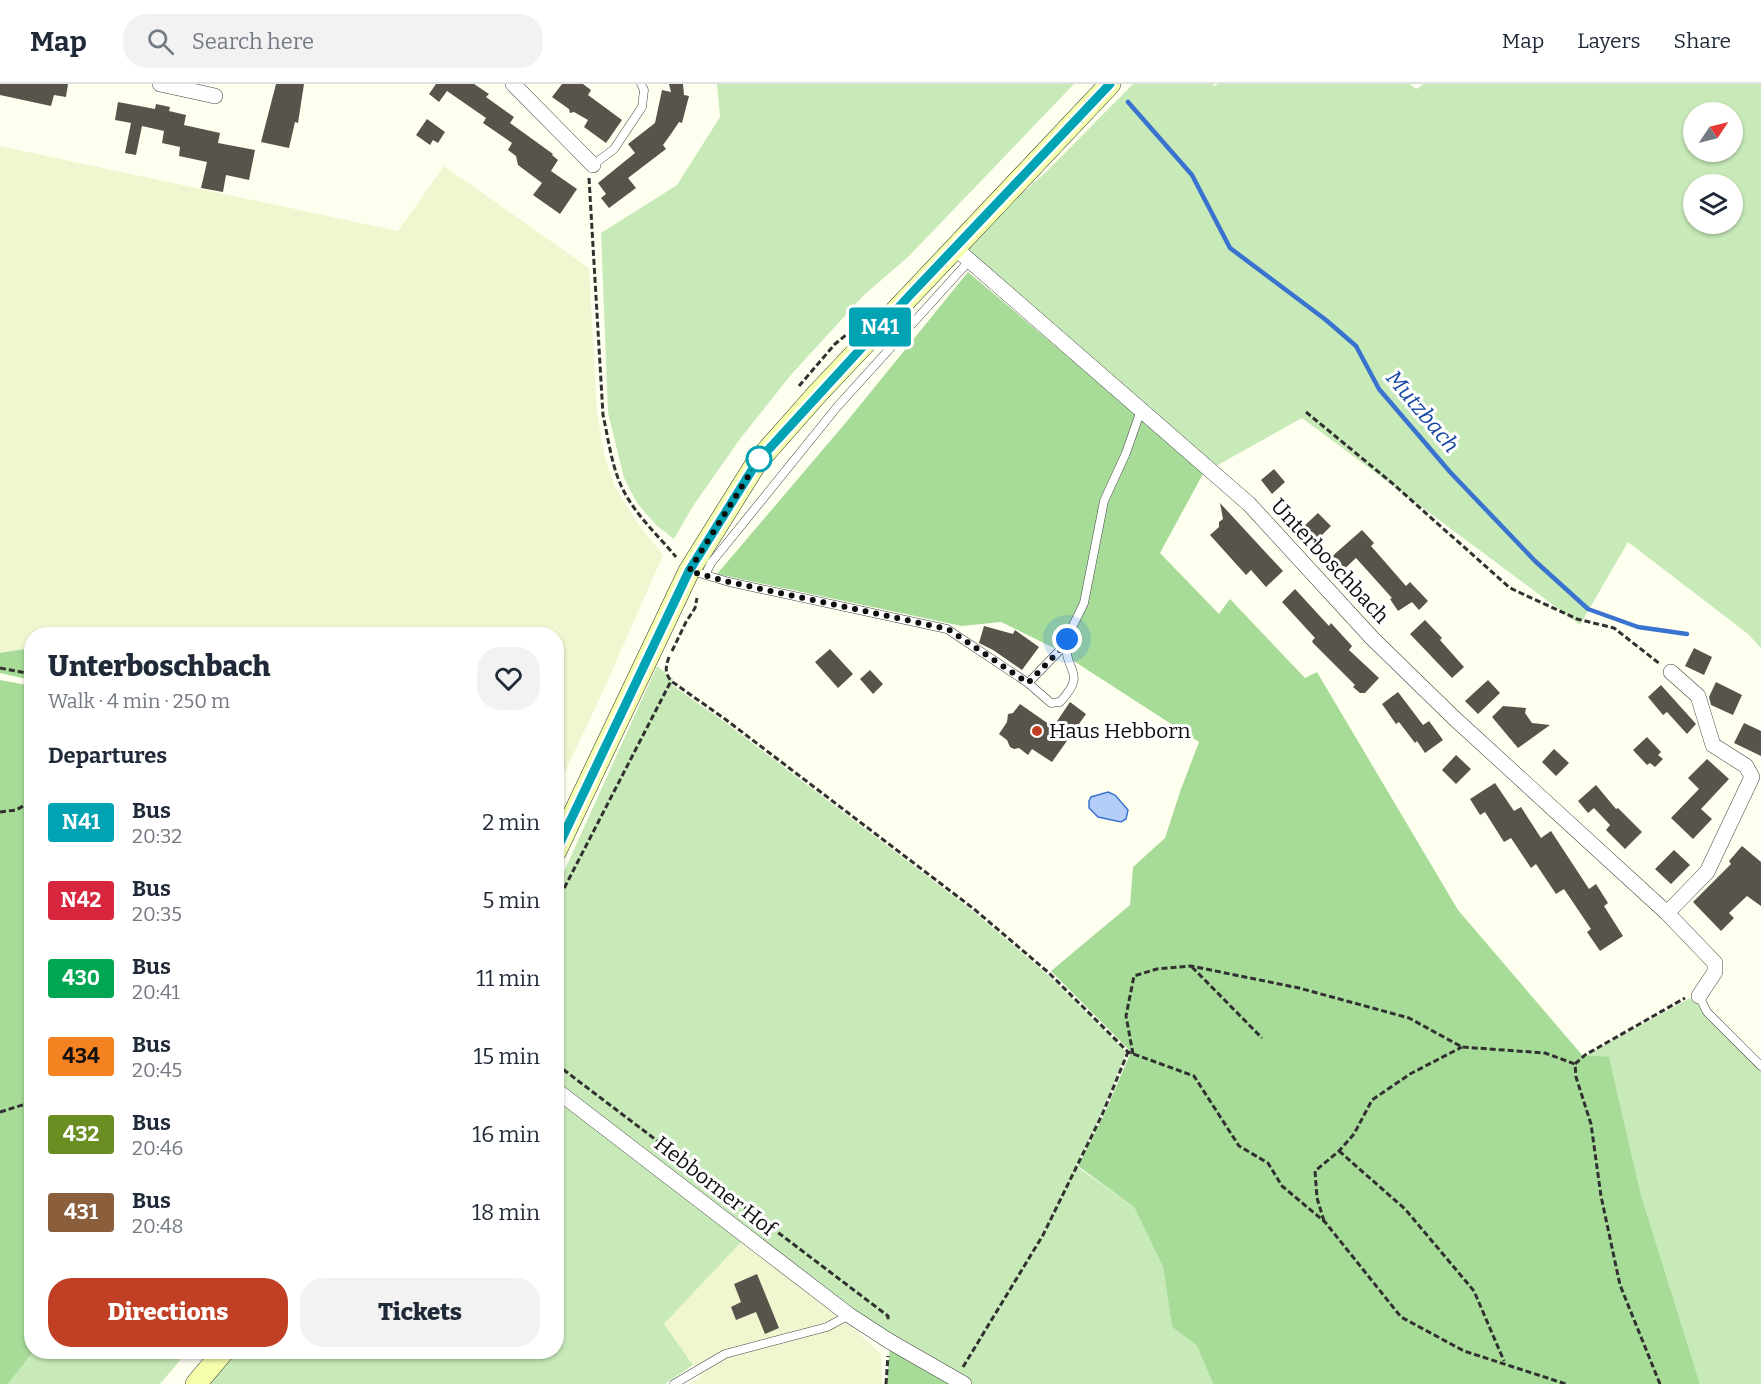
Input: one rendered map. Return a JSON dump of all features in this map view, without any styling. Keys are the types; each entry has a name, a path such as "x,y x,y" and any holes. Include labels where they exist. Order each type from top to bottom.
{"main road":[{"path":"564,835 697,573 757,462 818,393 962,254 1110,84"},
{"path":"196,1384 216,1359"}],"street":[{"path":"160,84 215,96"},
{"path":"513,84 592,165"},
{"name":"Unterboschbach","path":"962,254 1142,408 1249,504 1372,638 1453,717 1667,913 1714,963 1715,972 1699,996"},
{"path":"1667,913 1707,872 1752,777 1746,766 1713,745 1698,696 1671,672"},
{"name":"Hebborner Hof","path":"564,1096 849,1315 960,1382"}],"lane":[{"path":"592,165 614,149 642,107 644,90 641,84"},
{"path":"1028,683 1062,648 1084,603 1104,501 1126,453 1142,408"},
{"path":"697,573 894,619 948,629 1028,683 1051,703 1060,702 1075,683 1075,675 1066,650 1067,639"},
{"path":"1699,996 1707,1012 1761,1066"},
{"path":"674,1384 725,1354 827,1327 849,1315"}],"path":[{"path":"592,165 588,181 603,415 611,452 620,484 639,516 697,573 695,608 686,622 665,669 667,676 974,909 1049,973 1128,1052 1194,1076 1239,1146 1268,1163 1282,1186 1324,1222 1401,1317 1464,1351 1566,1384"},
{"path":"1306,412 1401,490 1510,588 1577,619 1614,628 1671,672"},
{"path":"0,668 24,672"},
{"path":"564,888 671,681"},
{"path":"0,812 16,810 24,806"},
{"path":"1132,1054 1126,1016 1134,976 1157,969 1191,966 1299,988 1408,1018 1462,1047 1545,1053 1575,1064"},
{"path":"1191,966 1262,1038"},
{"path":"1575,1064 1585,1055 1686,998 1699,996"},
{"path":"1324,1222 1317,1198 1315,1171 1339,1151 1354,1134 1372,1100 1410,1074 1462,1047"},
{"path":"960,1382 1043,1235 1102,1115 1128,1052"},
{"path":"1575,1064 1576,1077 1591,1124 1601,1196 1620,1285 1660,1384"},
{"path":"564,1070 888,1316 886,1384"},
{"path":"0,1112 24,1104"},
{"path":"1339,1151 1405,1209 1474,1291 1504,1363"}],"green space":[{"path":"717,84 1074,84 909,256 863,296 790,376 740,439 693,506 674,539 656,525 637,503 624,478 608,413 601,233 677,185 720,117"},
{"path":"1133,84 1212,84 1216,86 1217,84 1410,84 1416,89 1424,84 1761,84 1761,648 1748,634 1628,542 1580,625 1302,418 1207,471 960,248 1045,173"},
{"path":"0,146 398,231 444,166 589,268 597,412 604,454 615,487 638,524 663,555 564,774 564,627 24,627 24,649 0,653"},
{"path":"968,272 1204,472 1160,553 1219,614 1230,599 1305,678 1317,672 1458,910 1582,1055 1609,1057 1641,1195 1700,1384 1213,1384 1197,1346 1172,1327 1163,1267 1134,1207 1078,1166 1104,1115 1131,1052 1051,971 1130,905 1133,867 1165,838 1199,742 1052,647 1001,622 962,626 717,574 848,420"},
{"path":"24,649 24,678 0,673 0,653"},
{"path":"657,666 673,679 672,685 726,723 973,911 1048,975 1126,1052 1101,1115 1076,1166 1134,1207 1163,1267 1172,1327 1197,1346 1213,1384 970,1384 874,1327 564,1088 564,872"},
{"path":"0,680 24,684 24,1359 28,1359 8,1384 0,1384"},
{"path":"1690,998 1704,1009 1761,1069 1761,1384 1700,1384 1641,1195 1609,1058 1586,1055"},
{"path":"564,1105 743,1240 664,1324 693,1365 665,1384 205,1384 225,1359 564,1359"},
{"path":"743,1240 826,1303 881,1354 882,1384 689,1384 701,1376 664,1324"},
{"path":"890,1345 955,1384 887,1384"},
{"path":"28,1359 181,1359 160,1384 8,1384"}],"water":[{"path":"1108,792 1115,795 1128,810 1126,819 1121,822 1098,817 1089,808 1091,797"}],"building":[{"path":"0,84 68,84 66,97 54,95 51,106 0,95"},
{"path":"276,84 304,84 298,123 295,122 289,148 261,142"},
{"path":"436,84 474,84 489,94 486,97 514,117 510,123 553,154 558,160 551,171 577,189 560,214 533,195 542,183 518,165 516,156 508,150 512,143 483,123 486,118 447,91 439,102 429,94"},
{"path":"562,84 583,84 591,90 588,95 622,120 606,143 584,127 588,120 574,112 570,113 569,109 552,97"},
{"path":"669,84 683,84 684,95 689,96 682,123 679,122 663,145 666,149 628,178 636,188 609,208 601,198 606,194 598,183 635,153 628,144 655,123 662,90 671,92"},
{"path":"118,102 155,109 156,104 170,107 169,111 186,115 184,125 220,133 218,143 255,150 249,180 226,175 223,192 201,188 207,162 179,156 180,147 162,143 164,131 142,126 136,155 125,153 131,123 115,120"},
{"path":"427,119 445,132 438,143 433,140 430,145 416,135"},
{"path":"1274,469 1285,482 1272,494 1261,480"},
{"path":"1220,503 1283,571 1266,587 1251,570 1246,575 1210,535 1219,527 1219,522 1223,519"},
{"path":"1318,513 1331,526 1315,542 1302,528"},
{"path":"1362,530 1374,543 1371,546 1406,586 1410,582 1428,601 1419,610 1412,602 1398,611 1390,599 1392,598 1356,558 1341,572 1329,559"},
{"path":"1295,589 1329,626 1331,623 1352,646 1349,650 1379,678 1365,693 1360,693 1353,687 1355,685 1313,643 1315,638 1282,602"},
{"path":"1425,620 1464,667 1452,678 1410,634"},
{"path":"984,626 1013,634 1015,630 1039,647 1022,670 979,643"},
{"path":"1694,648 1712,657 1704,675 1685,666"},
{"path":"830,649 853,674 838,688 815,662"},
{"path":"870,670 883,684 873,694 860,679"},
{"path":"1488,680 1500,693 1478,714 1465,701"},
{"path":"1716,682 1742,695 1733,715 1711,705 1709,697"},
{"path":"1661,685 1696,724 1687,734 1667,712 1663,715 1648,697"},
{"path":"1398,692 1423,725 1429,721 1443,740 1425,753 1399,722 1396,724 1382,704"},
{"name":"Haus Hebborn","path":"1070,702 1086,714 1052,762 1032,749 1028,755 1019,748 1010,747 1007,740 999,734 1007,722 1008,714 1013,713 1020,704 1053,727"},
{"path":"1503,706 1526,708 1525,713 1532,723 1550,725 1518,748 1492,717"},
{"path":"1744,723 1761,731 1761,756 1734,743"},
{"path":"1647,737 1661,752 1658,755 1663,759 1655,767 1650,763 1647,765 1633,750"},
{"path":"1554,749 1569,763 1556,776 1542,762"},
{"path":"1456,755 1471,769 1456,784 1442,770"},
{"path":"1707,759 1729,779 1701,809 1712,819 1693,839 1671,818 1699,789 1688,778"},
{"path":"1495,783 1514,811 1521,807 1541,838 1551,831 1589,889 1596,884 1608,903 1604,906 1623,936 1600,951 1587,932 1591,929 1564,889 1556,894 1536,864 1531,868 1511,838 1504,842 1485,812 1480,815 1470,799"},
{"path":"1596,785 1616,809 1618,808 1642,832 1625,849 1606,830 1610,825 1594,808 1588,813 1578,801"},
{"path":"1742,846 1761,862 1761,906 1747,896 1729,913 1734,918 1721,931 1693,902 1731,864 1729,861"},
{"path":"1674,850 1690,865 1671,884 1655,869"},
{"path":"757,1274 779,1328 765,1334 756,1312 736,1320 731,1307 741,1302 734,1284"}],"waterway":[{"name":"Mutzbach","path":"1128,102 1192,175 1230,248 1326,320 1356,346 1379,389 1450,472 1535,561 1588,609 1638,627 1687,634"}],"bus line":[{"name":"N41","path":"564,834 689,571 757,462 818,393 1110,84"}],"place":[{"name":"Haus Hebborn","path":"1037,731"}],"route":[{"path":"759,459 689,571 894,619 948,629 1028,683 1062,648 1067,639"}]}
